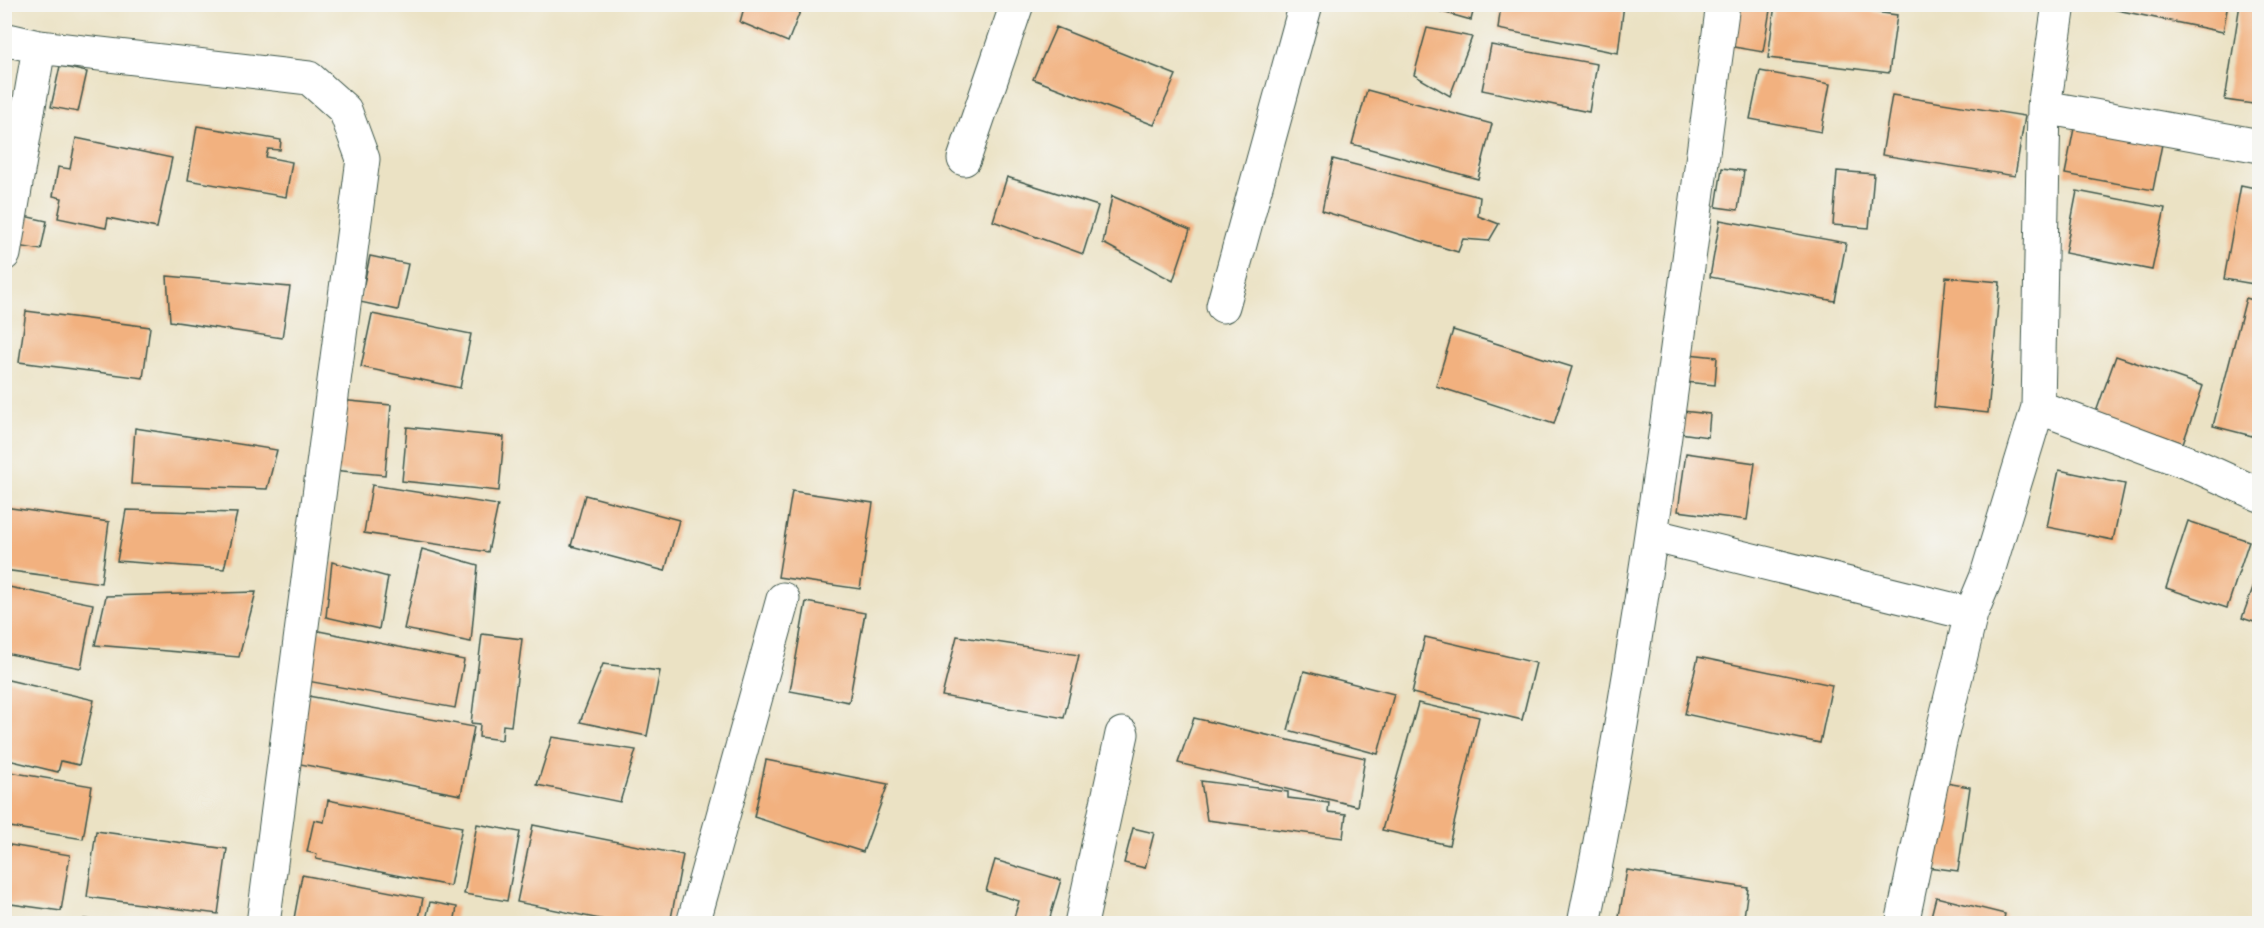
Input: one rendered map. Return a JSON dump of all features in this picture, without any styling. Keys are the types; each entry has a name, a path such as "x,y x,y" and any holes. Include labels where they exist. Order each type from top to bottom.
{"street":[{"path":"964,159 1017,4"},
{"path":"1223,306 1306,4"},
{"path":"1584,924 1602,836 1651,535 1723,4"},
{"path":"1902,924 1940,742 1971,614 1986,578 2038,407 2044,107 2059,4"},
{"path":"4,39 39,47 309,78 345,110 363,159 263,924"},
{"path":"4,254 39,47"},
{"path":"2044,107 2259,146"},
{"path":"2038,407 2194,465 2259,495"},
{"path":"1651,535 1971,614"},
{"path":"693,924 783,599"},
{"path":"1081,924 1122,734"}],"building":[{"path":"745,4 803,4 788,42 740,22"},
{"path":"1429,4 1475,4 1471,20 1428,8"},
{"path":"1501,4 1624,4 1618,53 1498,29"},
{"path":"1734,4 1771,4 1763,52 1728,46"},
{"path":"1775,4 1815,4 1897,15 1889,73 1768,58"},
{"path":"2088,4 2228,4 2223,32"},
{"path":"2240,4 2260,4 2260,105 2225,100"},
{"path":"1056,27 1176,75 1154,125 1033,79"},
{"path":"1427,28 1472,37 1450,96 1414,75"},
{"path":"1491,45 1597,64 1589,112 1482,90"},
{"path":"60,66 87,72 78,112 51,107"},
{"path":"1760,71 1830,84 1821,132 1750,119"},
{"path":"1367,90 1492,124 1478,179 1352,144"},
{"path":"1892,95 2025,116 2015,176 1882,155"},
{"path":"2075,123 2163,139 2153,190 2065,174"},
{"path":"197,126 281,140 280,150 268,149 266,157 292,162 286,197 188,180"},
{"path":"76,138 172,158 157,228 108,218 106,228 58,218 62,198 53,196 58,167 70,169"},
{"path":"1333,159 1480,197 1478,216 1499,224 1489,241 1463,239 1458,252 1322,211"},
{"path":"1722,168 1744,171 1738,210 1716,207"},
{"path":"1837,171 1874,174 1869,228 1833,225"},
{"path":"1007,177 1098,206 1083,254 993,221"},
{"path":"2241,185 2260,189 2260,285 2224,279"},
{"path":"2077,191 2165,208 2152,270 2065,253"},
{"path":"1112,196 1190,230 1173,281 1103,243"},
{"path":"24,216 47,221 41,250 18,246"},
{"path":"1720,220 1846,243 1835,301 1710,277"},
{"path":"370,256 408,264 398,310 360,302"},
{"path":"167,276 290,287 282,338 170,321"},
{"path":"1946,277 2000,282 1988,413 1934,407"},
{"path":"2246,298 2260,302 2260,438 2213,426"},
{"path":"26,311 150,327 143,378 19,362"},
{"path":"372,314 471,334 460,388 361,367"},
{"path":"1453,330 1572,367 1554,424 1436,386"},
{"path":"1688,354 1717,357 1715,385 1685,382"},
{"path":"2116,356 2203,386 2183,443 2096,412"},
{"path":"339,400 391,405 385,475 332,470"},
{"path":"1682,411 1710,414 1708,437 1680,433"},
{"path":"407,427 504,437 499,491 402,481"},
{"path":"135,428 277,450 267,489 131,484"},
{"path":"1686,453 1755,463 1747,520 1678,511"},
{"path":"2059,470 2125,484 2113,540 2047,527"},
{"path":"372,485 498,505 488,552 364,533"},
{"path":"792,491 873,503 860,589 778,577"},
{"path":"585,495 679,520 665,571 571,546"},
{"path":"4,507 109,522 101,583 4,570"},
{"path":"126,510 237,513 224,569 117,561"},
{"path":"2188,521 2249,541 2227,608 2166,588"},
{"path":"422,549 478,565 471,642 404,629"},
{"path":"332,562 388,577 379,629 326,617"},
{"path":"2260,568 2260,624 2242,618"},
{"path":"4,586 93,604 81,668 4,653"},
{"path":"256,592 239,657 95,645 106,596"},
{"path":"806,602 865,613 849,702 790,691"},
{"path":"309,629 464,660 455,708 307,681"},
{"path":"482,634 522,639 511,726 503,725 502,740 479,737 480,724 471,723"},
{"path":"957,636 1079,655 1064,718 942,696"},
{"path":"1425,637 1536,663 1522,720 1412,693"},
{"path":"1698,657 1832,685 1820,743 1685,714"},
{"path":"603,664 660,671 647,736 580,722"},
{"path":"1304,671 1394,694 1378,754 1288,730"},
{"path":"4,679 94,700 79,765 61,761 58,772 4,759"},
{"path":"303,695 474,727 461,795 290,762"},
{"path":"1418,703 1479,717 1449,845 1382,830"},
{"path":"1194,718 1365,758 1357,806 1178,763"},
{"path":"552,737 636,750 620,802 537,785"},
{"path":"766,760 888,784 863,852 754,817"},
{"path":"4,771 92,786 83,839 4,826"},
{"path":"1201,781 1288,792 1288,798 1329,803 1328,812 1346,814 1343,838 1207,820"},
{"path":"1940,782 1970,787 1958,871 1928,867"},
{"path":"328,800 462,827 450,886 316,859 317,854 307,852 314,820 324,822"},
{"path":"477,824 520,832 507,901 464,894"},
{"path":"533,825 683,855 670,924 624,924 517,902"},
{"path":"1133,828 1154,833 1145,868 1124,863"},
{"path":"96,831 227,849 218,914 87,897"},
{"path":"4,844 70,855 61,911 4,903"},
{"path":"995,860 1061,880 1048,924 1012,924 1019,901 986,891"},
{"path":"1627,870 1748,888 1743,924 1618,923"},
{"path":"302,875 423,898 418,924 293,924"},
{"path":"1936,897 2005,914 2003,924 1929,924"},
{"path":"430,902 457,907 454,924 425,924"},
{"path":"84,919 105,922 105,924 83,924"}]}
